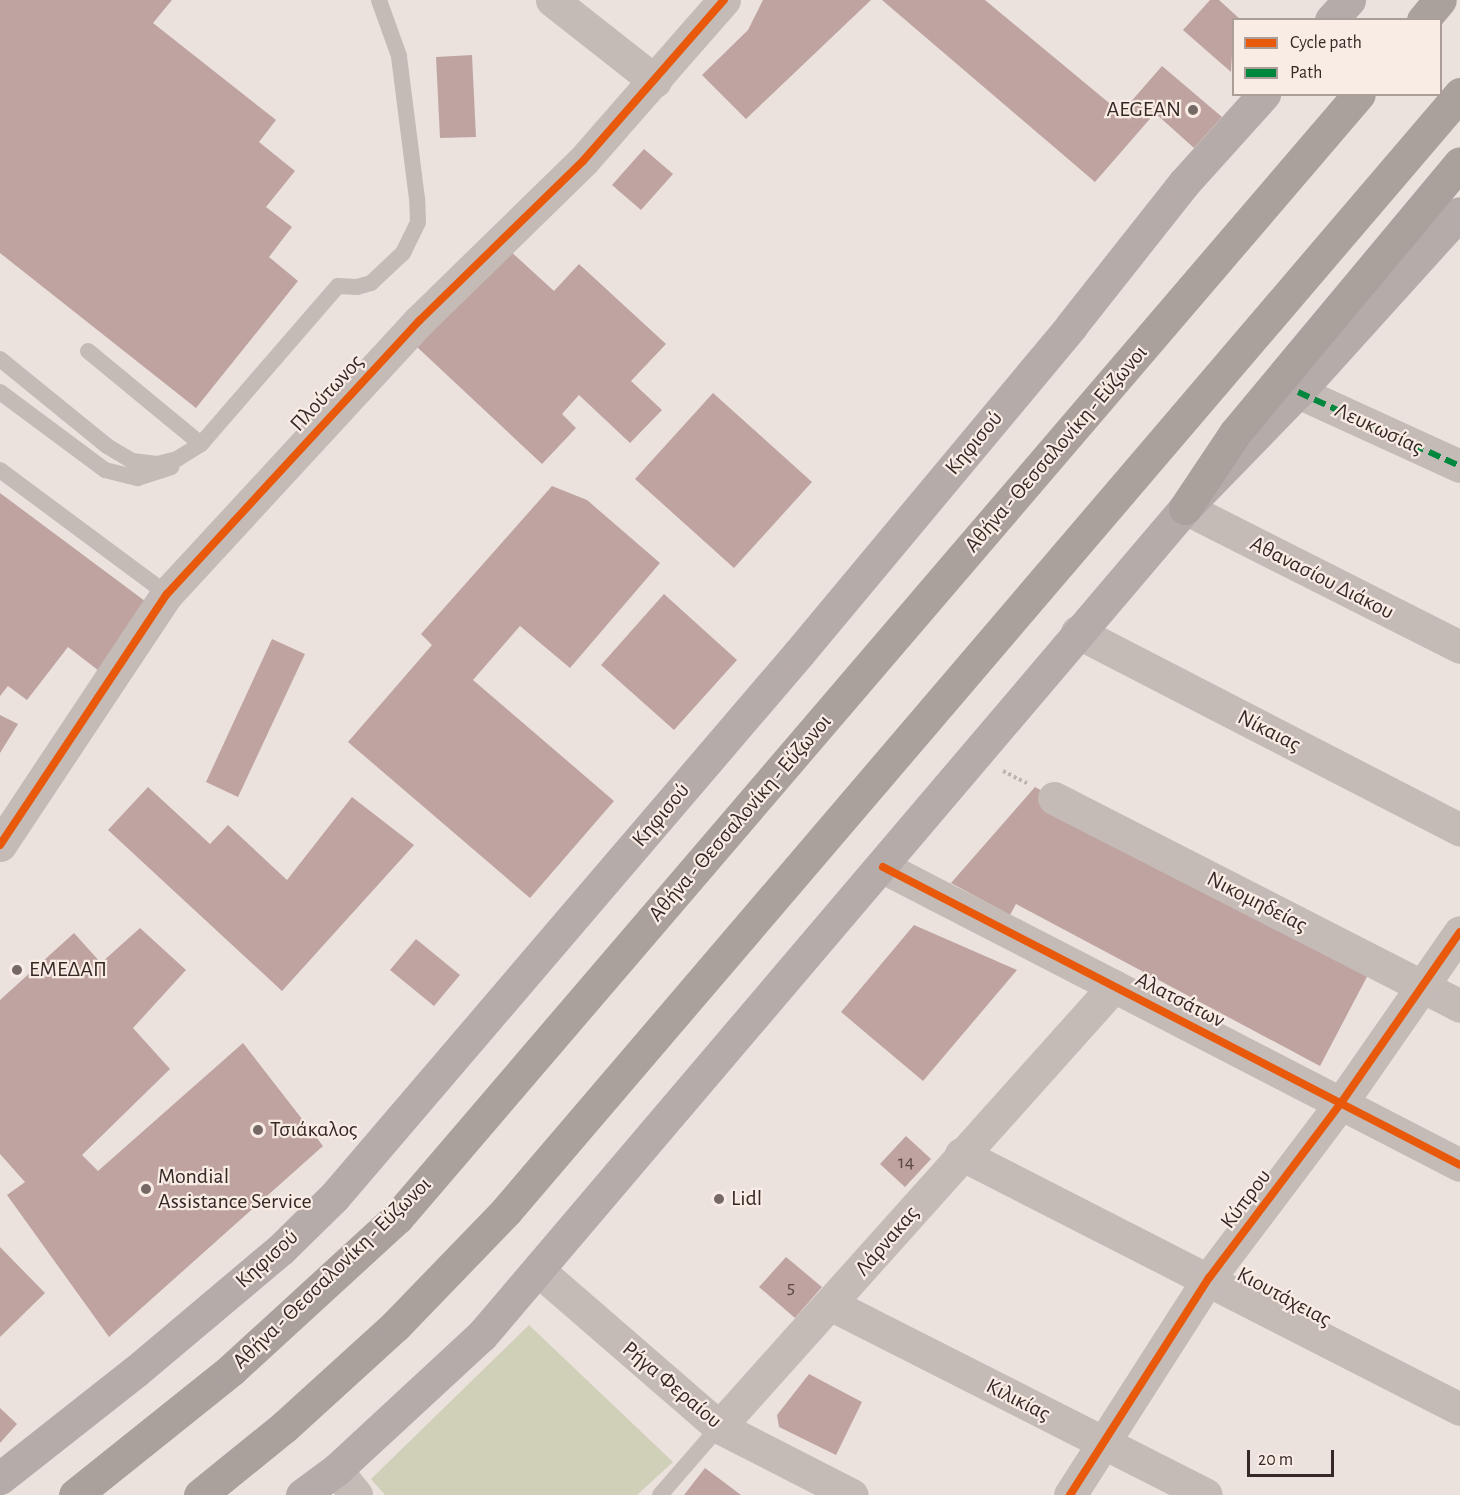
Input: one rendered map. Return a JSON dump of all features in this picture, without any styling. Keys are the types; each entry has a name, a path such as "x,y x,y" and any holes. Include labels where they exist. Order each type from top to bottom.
{"highway":[{"path":"1425,18 1440,0"},
{"path":"200,1495 284,1427 454,1268 1460,94"},
{"name":"Αθήνα - Θεσσαλονίκη - Εύζωνοι","path":"75,1495 232,1370 397,1218 1357,96"},
{"path":"1185,508 1235,433 1460,163"}],"main road":[{"path":"1333,18 1349,0"},
{"name":"Κηφισού","path":"0,1478 136,1371 281,1249 334,1197 799,653 1071,326 1184,183 1262,96"},
{"path":"302,1495 346,1483 482,1335 883,867 973,755 1185,508 1298,392 1460,213"}],"street":[{"path":"552,0 655,81"},
{"name":"Πλούτωνος","path":"0,845 167,594 419,321 583,161 724,0"},
{"name":"Λευκωσίας","path":"1298,392 1460,466"},
{"name":"Αθανασίου Διάκου","path":"1185,508 1460,647"},
{"name":"Νίκαιας","path":"1077,632 1460,830"},
{"name":"Νικομηδείας","path":"1054,798 1460,1006"},
{"name":"Αλατσάτων","path":"883,867 1460,1165"},
{"name":"Κύπρου","path":"1070,1495 1209,1278 1341,1103 1420,986 1460,932"},
{"name":"Λάρνακας","path":"719,1427 832,1305 961,1154 1114,986"},
{"name":"Κιουτάχειας","path":"961,1154 1209,1278 1460,1409"},
{"name":"Ρήγα Φεραίου","path":"538,1270 719,1427 852,1495"},
{"name":"Κιλικίας","path":"832,1305 1206,1495"}],"lane":[{"path":"0,392 105,470 138,478 166,471 201,444 338,286 357,288 371,283 385,273 412,239 418,222 399,56 379,0"},
{"path":"88,351 201,444"},
{"path":"0,359 107,446 132,461 157,464 177,459 201,444"},
{"path":"0,470 167,594"},
{"name":"Λάρνακας","path":"660,1495 719,1427"}],"path":[{"path":"973,755 1054,798"}],"green space":[{"path":"529,1325 673,1462 637,1495 385,1495 371,1479"}],"building":[{"path":"0,0 172,0 153,23 276,120 259,142 295,171 266,207 292,227 269,257 298,281 196,408 0,253"},
{"path":"763,0 871,0 746,119 702,75 748,30"},
{"path":"882,0 985,0 1132,122 1122,112 1162,66 1222,117 1194,148 1155,113 1095,182"},
{"path":"1210,0 1219,0 1239,18 1232,18 1231,72 1183,30"},
{"path":"472,55 476,137 440,138 436,57"},
{"path":"644,149 673,174 641,210 612,185"},
{"path":"508,249 554,291 579,264 666,344 631,381 662,410 630,443 579,395 562,414 576,428 542,464 417,347"},
{"path":"713,393 812,482 734,568 635,479"},
{"path":"552,486 587,500 660,563 570,668 520,626 473,680 614,801 530,898 348,742 432,645 421,634"},
{"path":"0,493 153,607 103,674 68,647 27,700 8,686 0,696"},
{"path":"664,594 737,660 674,730 601,665"},
{"path":"272,639 305,654 238,797 206,782"},
{"path":"0,715 18,724 0,753"},
{"path":"148,787 210,844 228,825 287,880 352,797 414,845 282,991 108,830"},
{"path":"1035,787 1369,973 1320,1066 1016,904 1010,915 951,883"},
{"path":"914,925 1017,970 923,1081 841,1012"},
{"path":"140,928 186,970 133,1028 170,1069 82,1155 98,1171 243,1043 323,1146 109,1337 7,1195 25,1182 0,1154 0,1000 74,933 101,963"},
{"path":"416,939 460,975 434,1006 390,970"},
{"path":"906,1136 931,1159 905,1187 880,1164"},
{"path":"0,1247 45,1293 0,1337"},
{"path":"786,1257 822,1287 795,1318 759,1287"},
{"path":"809,1374 862,1402 836,1455 779,1427 777,1415"},
{"path":"0,1408 17,1424 0,1443"},
{"path":"705,1468 741,1495 684,1495"}],"marked path":[{"path":"1298,392 1460,466"}],"cycle path":[{"path":"0,845 167,594 419,321 583,161 724,0"},
{"path":"883,867 1460,1165"},
{"path":"1070,1495 1209,1278 1341,1103 1460,932"}],"place":[{"name":"AEGEAN","path":"1193,110"},
{"name":"ΕΜΕΔΑΠ","path":"17,970"},
{"name":"Τσιάκαλος","path":"258,1130"},
{"name":"Mondial Assistance Service","path":"146,1189"},
{"name":"Lidl","path":"719,1199"}]}
